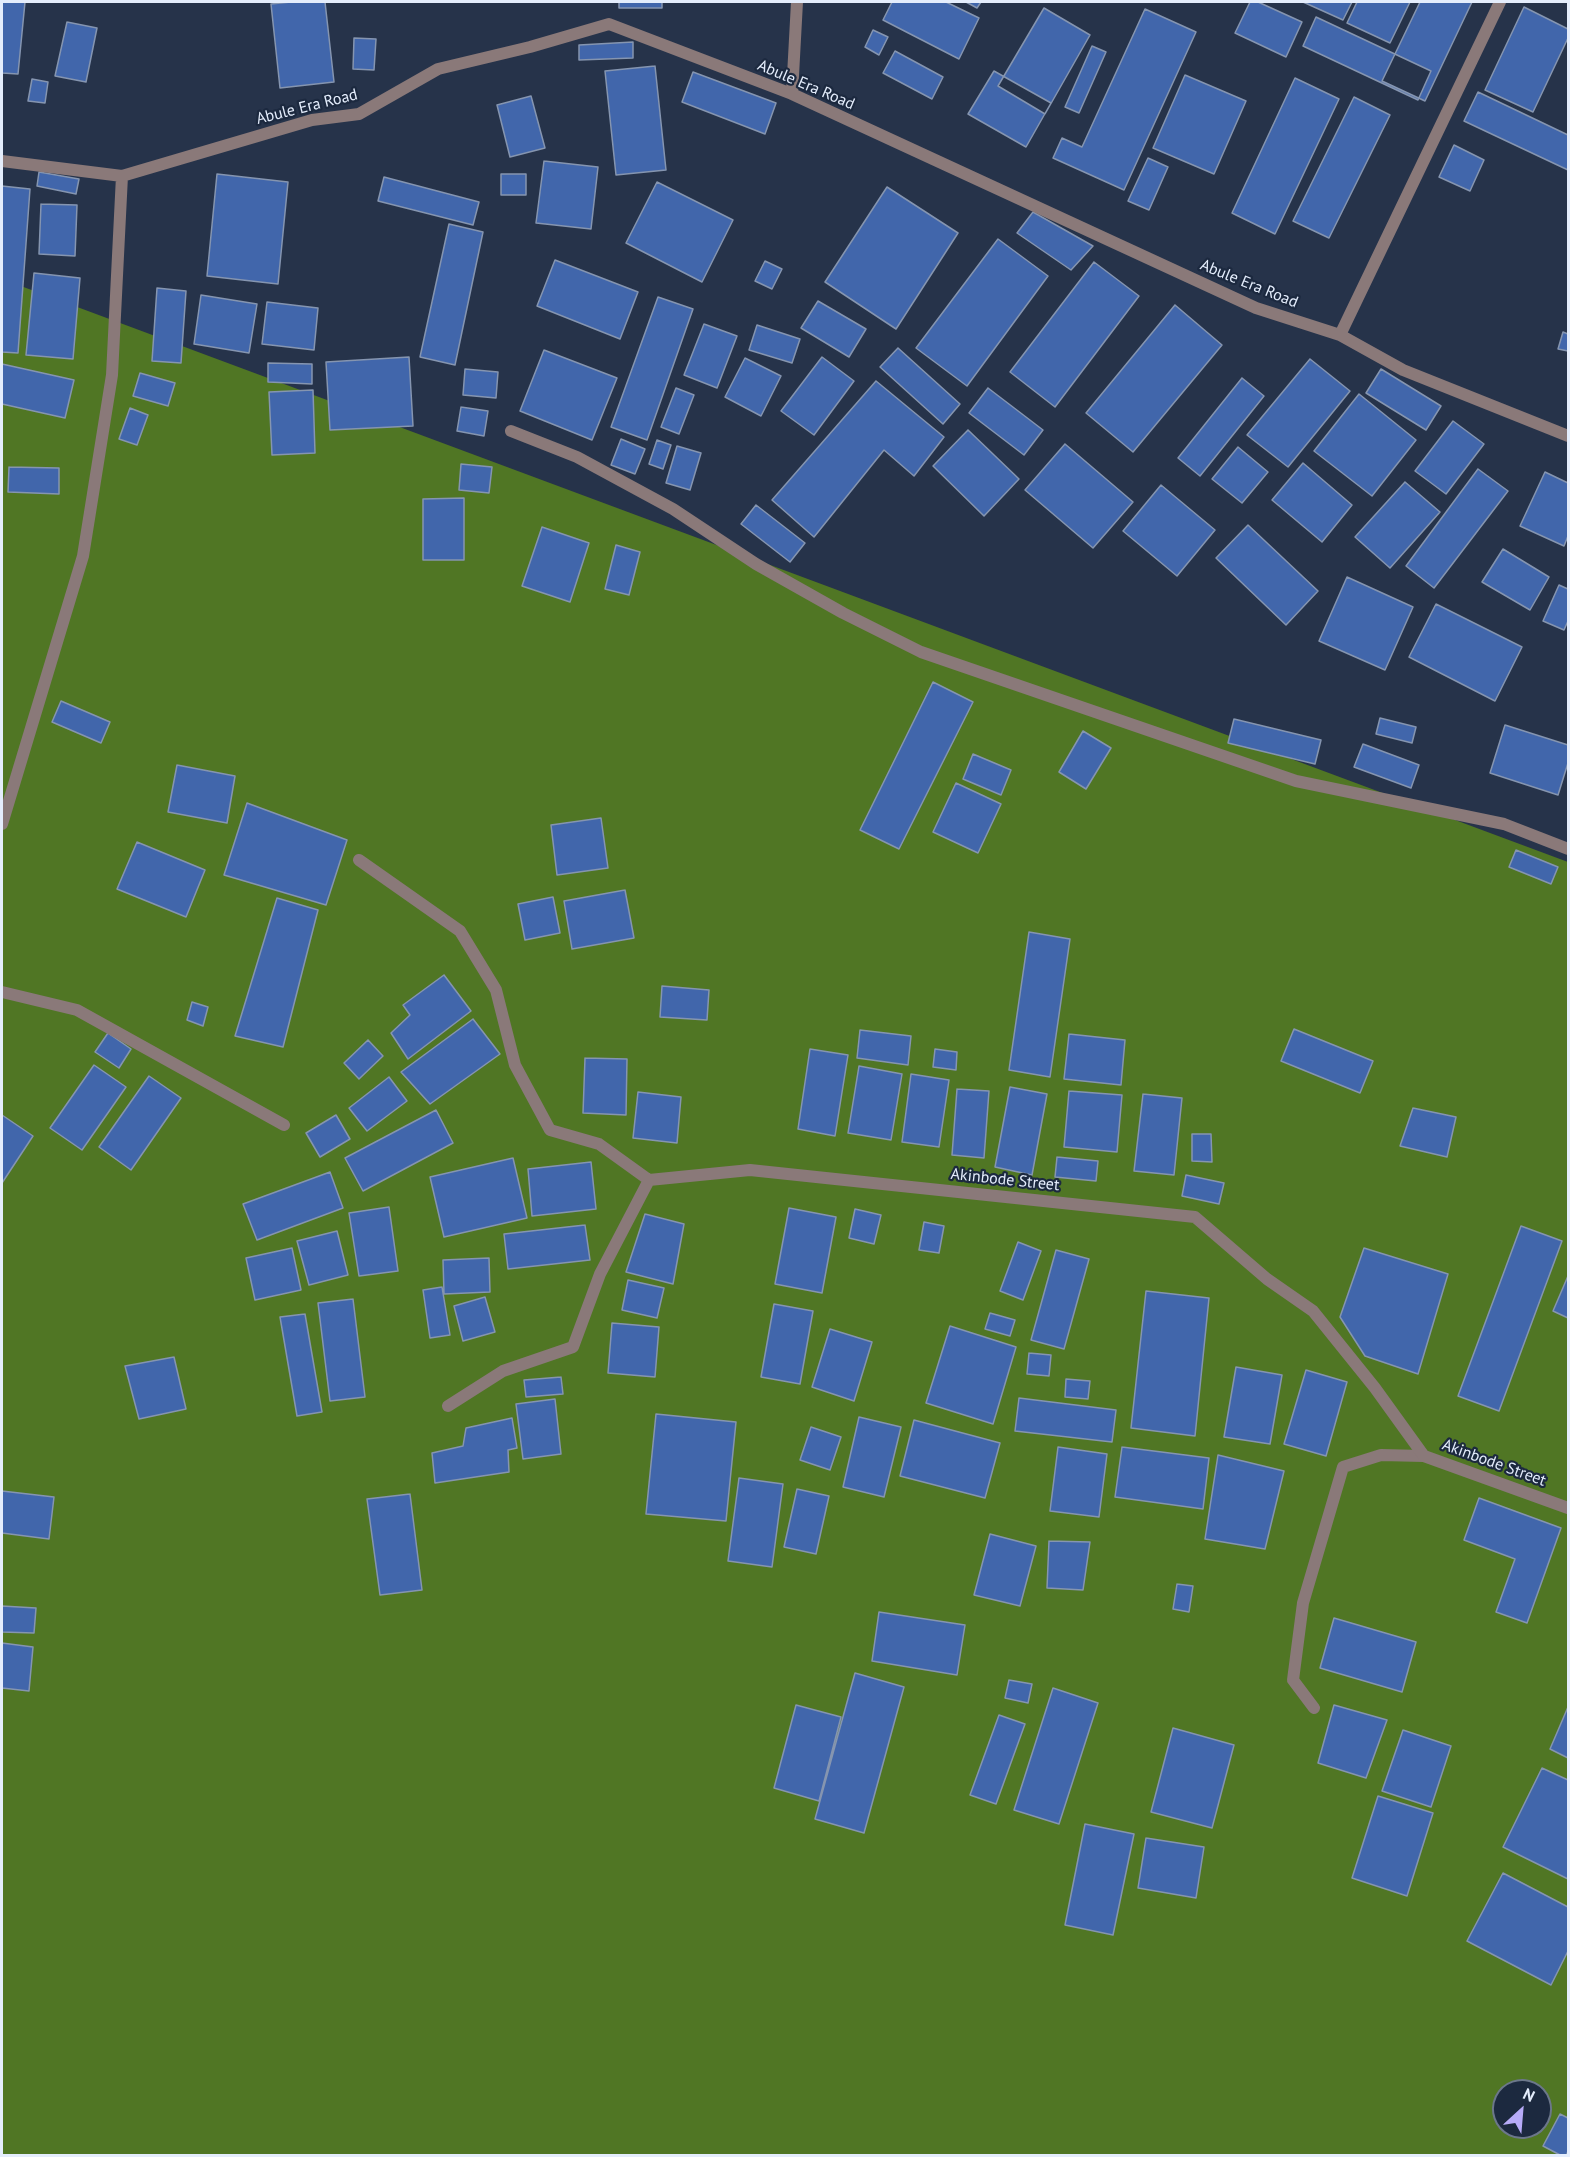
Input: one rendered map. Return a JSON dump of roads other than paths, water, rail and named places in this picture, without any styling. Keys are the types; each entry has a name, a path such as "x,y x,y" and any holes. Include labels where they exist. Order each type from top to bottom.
{"street":[{"path":"792,94 797,2"},
{"path":"1340,335 1500,2"},
{"name":"Abule Era Road","path":"2,161 122,176 312,120 359,114 438,69 530,47 609,24 792,94 1256,308 1340,335 1403,370 1569,436"},
{"path":"2,825 83,556 112,375 122,176"},
{"path":"511,431 577,457 673,509 756,564 843,613 921,652 1296,781 1504,824 1569,849"},
{"path":"359,860 460,931 496,990 515,1065 550,1130 599,1144 650,1180 600,1274 573,1347 503,1371 448,1406"},
{"path":"2,992 77,1010 284,1125"},
{"name":"Akinbode Street","path":"650,1180 750,1170 1195,1217 1267,1279 1313,1311 1375,1388 1424,1456 1569,1508"},
{"path":"1314,1708 1293,1680 1303,1603 1343,1467 1381,1455 1424,1456"}]}
